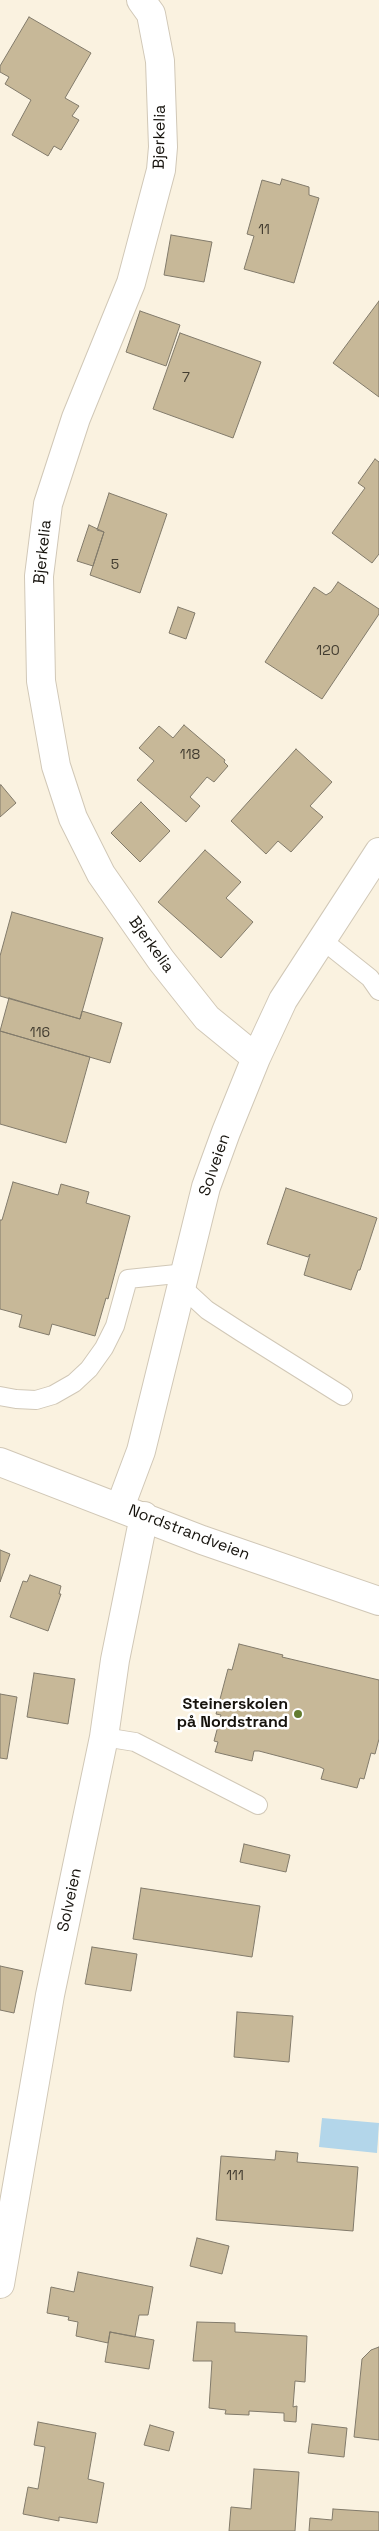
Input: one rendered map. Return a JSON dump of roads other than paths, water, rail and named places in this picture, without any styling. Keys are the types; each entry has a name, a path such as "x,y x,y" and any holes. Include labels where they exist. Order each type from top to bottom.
{"street":[{"name":"Bjerkelia","path":"141,0 151,14 160,61 163,147 161,170 131,283 69,436 48,504 38,576 41,681 56,766 73,818 101,874 161,960 207,1018 256,1058"},
{"name":"Solveien","path":"0,2284 50,1995 104,1737 116,1660 132,1511 141,1451 206,1186 256,1058 284,1000 321,939 379,852"},
{"name":"Nordstrandveien","path":"0,1462 132,1511 202,1540 379,1601"}],"lane":[{"path":"321,939 370,978 379,991"},
{"path":"0,1396 36,1400 53,1395 74,1383 89,1368 115,1326 128,1279 184,1280 207,1310 343,1396"},
{"path":"104,1737 135,1742 258,1805"}],"water":[{"path":"322,2118 379,2123 377,2153 319,2147"}],"place":[{"name":"Steinerskolen på Nordstrand","path":"298,1714"}]}
